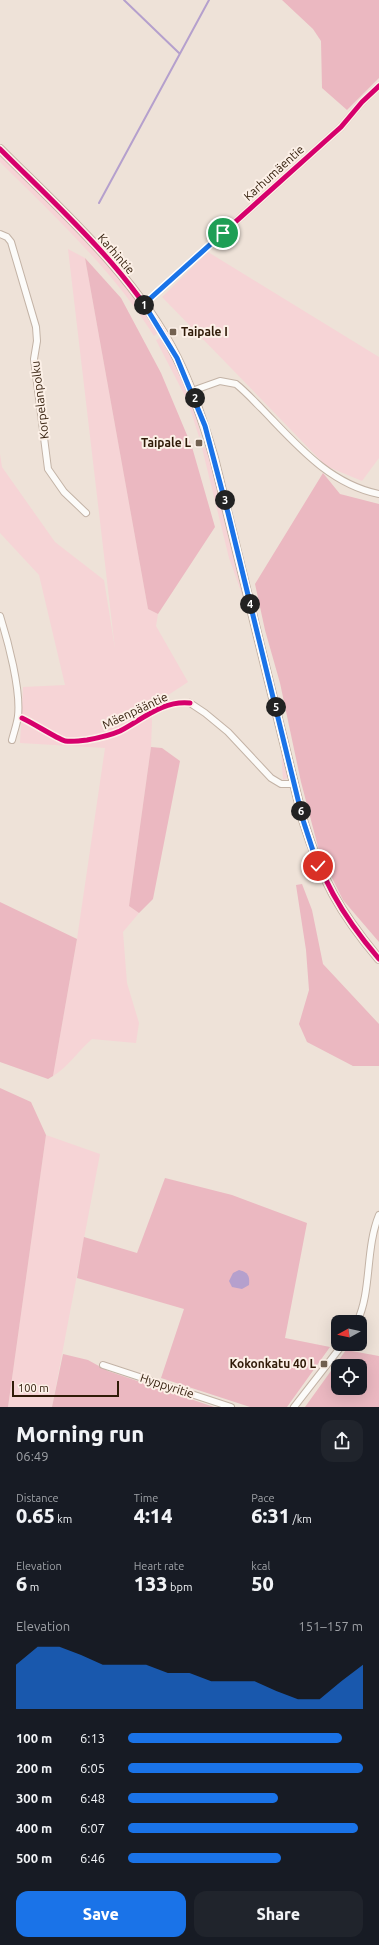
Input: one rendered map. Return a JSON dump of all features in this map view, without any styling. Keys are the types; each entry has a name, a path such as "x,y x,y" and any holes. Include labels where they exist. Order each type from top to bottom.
{"street":[{"name":"Karhumäentie","path":"144,304 341,127 362,102 379,86"},
{"name":"Karhintie","path":"0,149 79,228 124,279 144,304 177,358 192,391 205,426 214,458 294,784 312,850 325,880 354,929 379,959"},
{"name":"Korpelanpolku","path":"0,234 7,237 11,242 36,327 37,341 34,359 48,469 64,492 86,513"},
{"path":"192,391 220,381 236,384 321,467 346,483 379,494"},
{"path":"0,616 11,659 17,697 18,717 12,740"},
{"path":"190,703 228,732 271,778 281,784 294,784"},
{"path":"360,1315 362,1311 371,1240 379,1215"},
{"path":"294,1407 338,1351"},
{"name":"Hyppyritie","path":"103,1365 231,1407"}],"shaded area":[{"path":"282,0 379,0 379,78 347,110 322,88 321,41 313,29"},
{"path":"0,154 109,265 133,294 159,332 154,336 120,288 82,244 0,162"},
{"path":"68,249 85,258 148,609 158,614 156,626 188,682 150,707 152,721 151,747 129,906 139,913 123,932 127,983 139,1023 136,1043 92,1039 58,1073 53,1076 77,939 105,748 20,743 23,687 65,685 39,575 0,533 0,454 2,467 55,542 104,580 115,649"},
{"path":"208,252 379,357 379,458 362,481 326,466 162,297"},
{"path":"85,258 121,298 161,373 192,447 215,527 158,614 148,609"},
{"path":"162,337 190,396 188,397 185,396 156,340"},
{"path":"193,404 201,436 199,437 189,405"},
{"path":"205,447 211,459 249,614 229,558 202,448"},
{"path":"323,473 340,494 379,504 379,942 343,900 318,847 301,782 280,683 265,630 255,584"},
{"path":"151,747 162,748 180,761 153,899 139,913 129,906"},
{"path":"282,750 289,777 283,780 281,751"},
{"path":"302,884 312,910 323,964 379,1024 379,1066 353,1066 307,1042 299,1024 309,990 306,950 296,885"},
{"path":"0,902 77,939 53,1076 48,1079 0,1062"},
{"path":"0,1088 31,1102 46,1135 8,1407 0,1407"},
{"path":"46,1135 100,1154 52,1407 8,1407"},
{"path":"165,1178 232,1195 307,1223 285,1338 330,1347 287,1407 250,1407 161,1378 184,1309 77,1278 84,1237 137,1253"},
{"path":"239,1270 246,1273 249,1279 249,1285 242,1289 232,1287 229,1281 233,1273"},
{"path":"345,1351 352,1351 379,1356 379,1407 305,1407 331,1371 331,1395 367,1395 367,1359 340,1359"},
{"path":"63,1354 88,1360 108,1371 214,1407 52,1407"}],"waterway":[{"path":"124,0 179,53"},
{"path":"99,203 209,0"}],"cycle path":[{"path":"144,304 341,127 362,102 379,86"},
{"path":"0,149 73,222 120,273 160,328 183,370 198,407 214,458 303,820 317,860 333,894 353,926 379,959"},
{"name":"Mäenpääntie","path":"22,718 65,741 79,741 99,738 116,733 162,707 171,704 190,703"}],"place":[{"name":"Taipale I","path":"173,332"},
{"name":"Taipale L","path":"199,443"},
{"name":"Kokonkatu 40 L","path":"324,1364"}],"route":[{"path":"223,233 144,304 162,331 177,358 192,391 205,426 228,513 303,820 318,866"}]}
